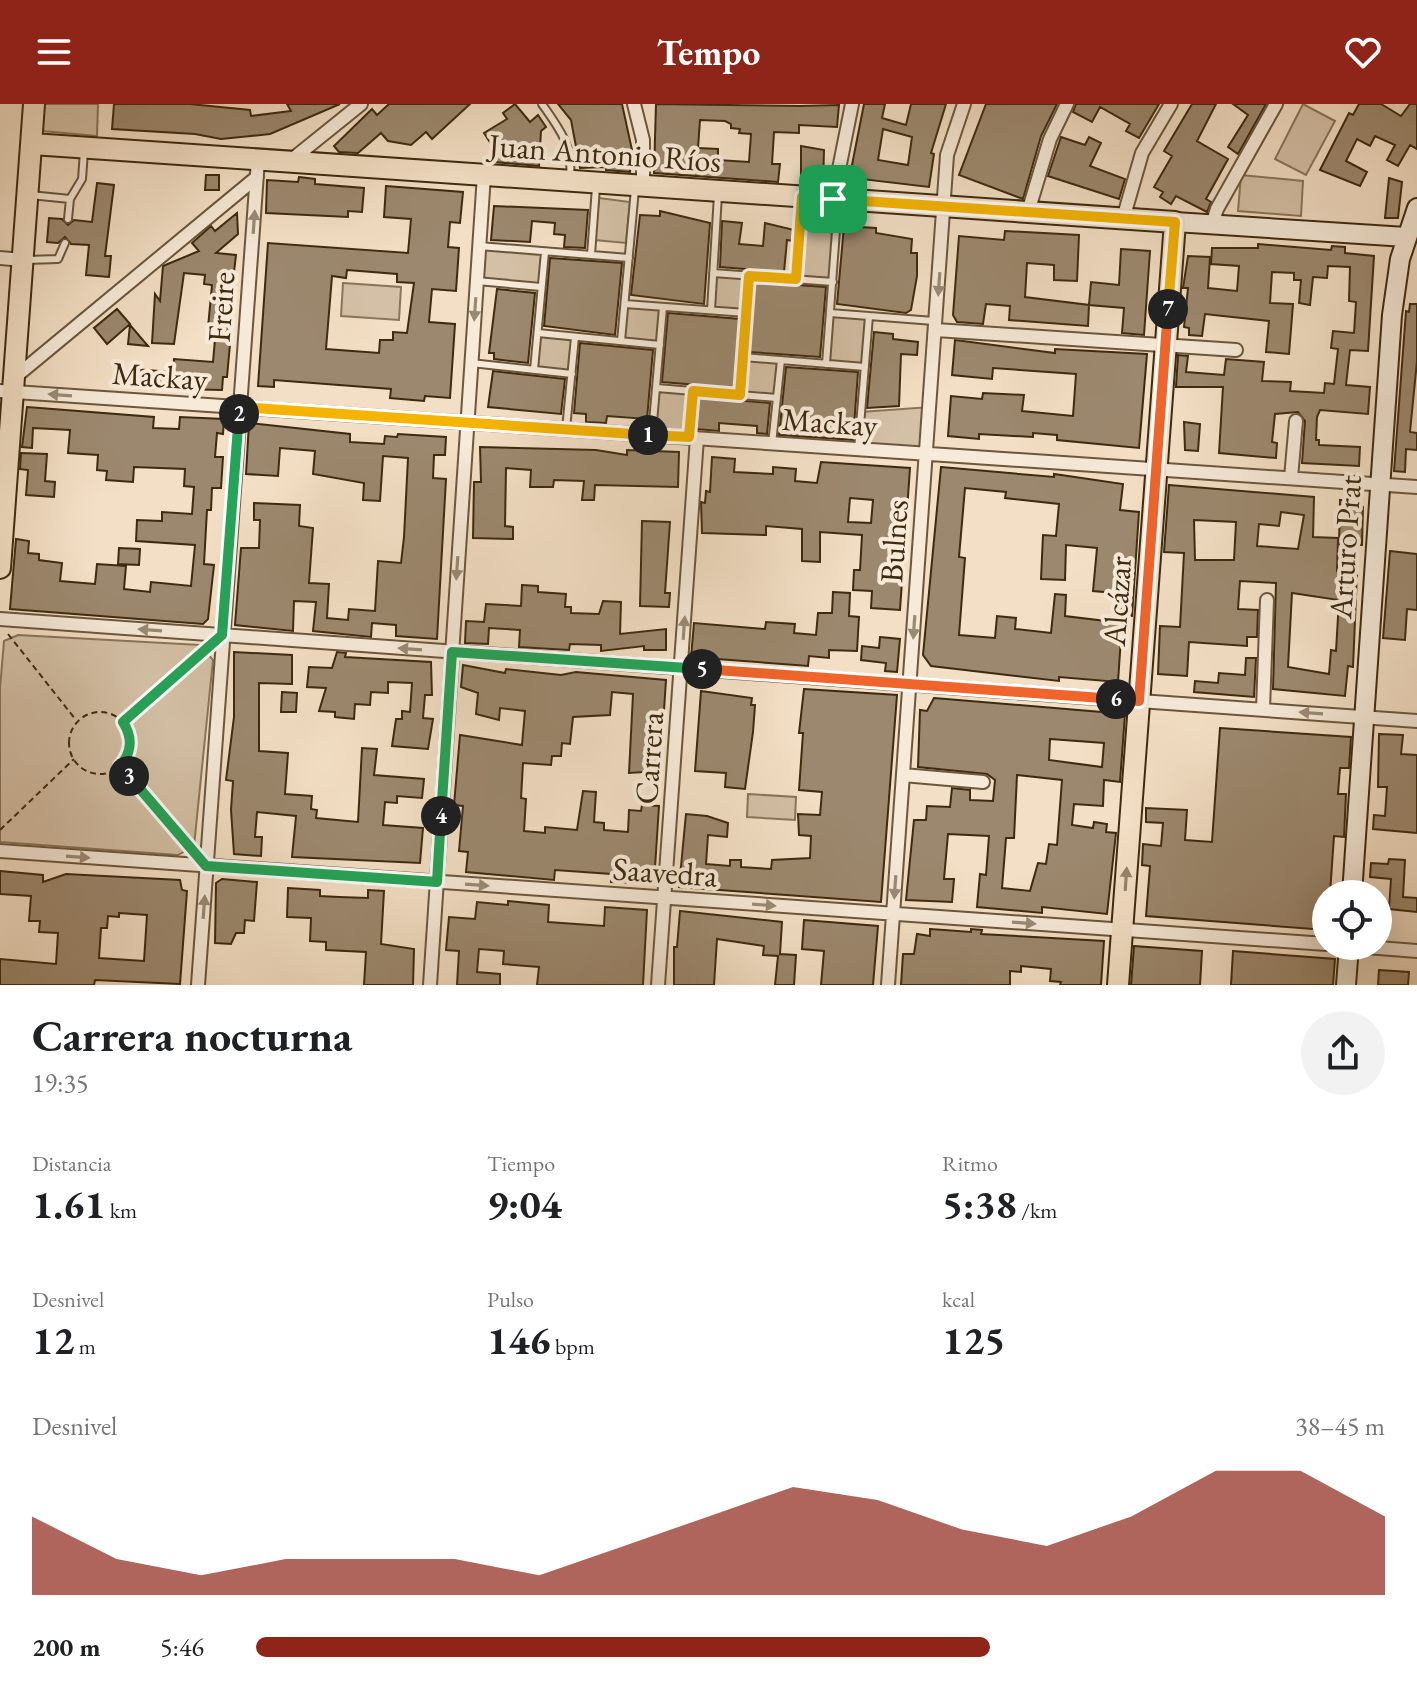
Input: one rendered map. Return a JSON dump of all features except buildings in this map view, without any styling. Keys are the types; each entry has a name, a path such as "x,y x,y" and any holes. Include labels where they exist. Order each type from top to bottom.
{"main road":[{"path":"0,568 9,387 23,260 34,104"},
{"name":"Juan Antonio Ríos","path":"32,144 258,168 289,162 1175,222"},
{"name":"Arturo Prat","path":"1353,880 1392,315 1406,237 1417,208"},
{"path":"1175,222 1406,237"},
{"name":"Alcázar","path":"1118,985 1175,222"},
{"path":"1346,985 1349,960"}],"street":[{"path":"289,162 361,104"},
{"path":"634,104 643,140 639,186"},
{"path":"836,199 852,104"},
{"name":"Bulnes","path":"888,985 947,155 964,104"},
{"path":"1028,212 1050,139 1067,104"},
{"path":"1123,219 1142,153 1171,104"},
{"path":"1212,225 1217,209 1276,104"},
{"path":"9,387 258,168"},
{"name":"Freire","path":"198,985 258,168"},
{"path":"430,985 484,175"},
{"path":"0,258 23,260"},
{"path":"936,325 1236,350"},
{"name":"Mackay","path":"9,387 240,407 1417,487"},
{"path":"1291,478 1296,421"},
{"name":"Carrera","path":"658,985 682,668 693,438"},
{"path":"1263,709 1267,600"},
{"path":"0,622 222,635 1417,721"},
{"path":"903,775 983,782"},
{"name":"Saavedra","path":"0,851 1312,943"},
{"path":"1392,949 1417,951"}],"lane":[{"path":"542,104 567,145 571,162 569,181"},
{"path":"68,219 70,199 82,179 85,148"},
{"path":"591,255 596,183"},
{"path":"621,341 639,186"},
{"path":"711,310 718,191"},
{"path":"28,194 70,199"},
{"path":"796,279 802,197"},
{"path":"826,364 836,199"},
{"path":"23,260 58,259 65,243"},
{"path":"479,246 629,258"},
{"path":"534,370 545,252"},
{"path":"713,273 833,282"},
{"path":"740,395 749,276"},
{"path":"477,281 541,287"},
{"path":"625,304 746,313"},
{"path":"652,435 663,307"},
{"path":"830,313 936,325"},
{"path":"858,450 869,316"},
{"path":"538,333 660,345"},
{"path":"566,429 575,337"},
{"path":"743,357 865,367"},
{"path":"772,444 781,360"},
{"path":"471,363 572,374"},
{"path":"657,388 777,398"},
{"path":"693,391 693,438"}],"path":[{"path":"0,622 77,721"},
{"path":"123,722 222,635"},
{"path":"101,712 123,722 130,740 127,758 120,766 96,773 74,759 69,740 77,721 101,712"},
{"path":"0,830 74,759"},
{"path":"120,766 206,866"}],"shaded area":[{"path":"44,104 98,104 97,136 42,131"},
{"path":"1303,104 1335,121 1306,175 1275,159"},
{"path":"1241,175 1303,181 1301,216 1238,211"},
{"path":"802,197 839,199 833,282 796,279"},
{"path":"599,198 630,202 626,243 595,240"},
{"path":"479,246 545,252 541,287 477,281"},
{"path":"713,273 749,276 746,313 711,310"},
{"path":"343,283 401,287 399,320 341,316"},
{"path":"625,304 663,307 660,345 621,341"},
{"path":"830,313 869,316 865,367 827,364"},
{"path":"538,333 575,337 572,374 534,370"},
{"path":"743,357 781,360 777,398 740,395"},
{"path":"657,388 693,391 689,437 652,435"},
{"path":"930,407 927,454 858,450 861,412"},
{"path":"18,635 200,645 213,660 194,846 178,855 0,842 0,688 4,641"},
{"path":"748,794 796,797 795,820 747,817"}],"route":[{"path":"802,197 833,199 1175,222 1139,701 452,652 437,882 206,866 120,766 130,750 128,731 123,722 222,635 240,407 689,437 693,391 740,395 749,276 796,279 802,197"}]}
